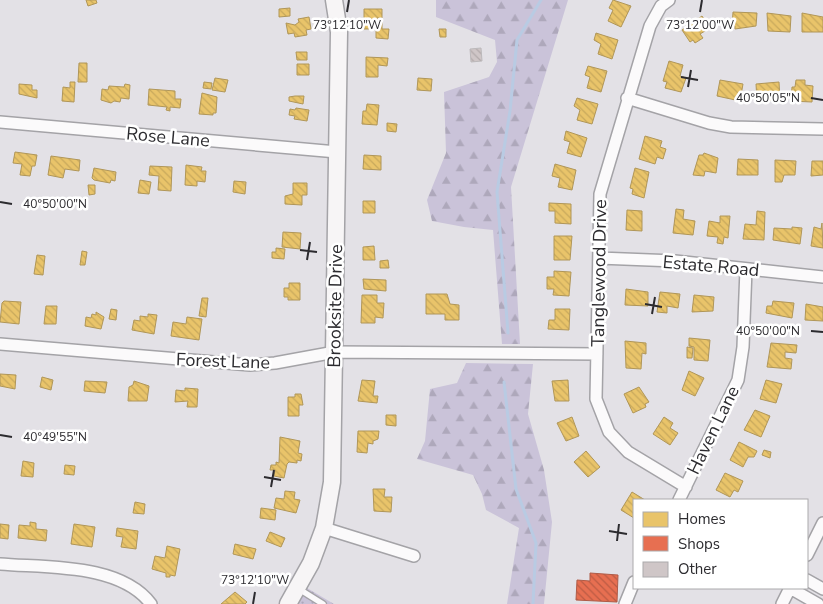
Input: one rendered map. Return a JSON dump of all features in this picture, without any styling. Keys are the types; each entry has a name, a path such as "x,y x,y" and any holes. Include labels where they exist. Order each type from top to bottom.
{"street":[{"name":"Brooksite Drive","path":"288,604 311,563 324,528 332,482 339,32 334,0"},
{"name":"Tanglewood Drive","path":"669,0 661,6 650,26 627,98 600,194 596,399 608,432 628,452 686,487"},
{"path":"627,98 731,128 823,129"},
{"name":"Rose Lane","path":"0,122 336,152"},
{"name":"Estate Road","path":"599,258 675,261 823,277"},
{"name":"Haven Lane","path":"680,499 738,380 743,346 746,269"},
{"name":"Forest Lane","path":"0,344 250,365 275,363 335,352 597,354"},
{"path":"808,552 823,523"},
{"path":"324,528 414,556"},
{"path":"0,564 96,572 126,583 150,604"},
{"path":"808,581 823,589"},
{"path":"625,604 633,584"},
{"path":"782,604 790,589"},
{"path":"792,589 818,604"}],"lane":[{"path":"297,588 323,604"}],"green space":[{"path":"436,0 568,0 511,187 520,344 502,344 493,230 432,221 427,200 446,153 444,92 489,77 497,62 495,40 436,17"},
{"path":"466,363 533,364 528,414 544,470 552,522 544,604 507,604 519,528 486,510 482,494 473,475 417,459 425,441 430,389 457,383"},
{"path":"307,588 334,604 296,604"}],"building: Homes":[{"path":"86,0 96,0 97,3 88,6"},
{"path":"613,0 631,6 621,27 608,21 613,10 609,8"},
{"path":"290,8 290,16 279,17 279,9"},
{"path":"364,9 382,9 382,18 377,18 377,22 382,22 382,29 389,29 388,39 376,38 376,29 364,29"},
{"path":"733,12 757,13 756,26 735,29 735,26 732,26"},
{"path":"767,13 791,16 790,32 768,31"},
{"path":"802,13 823,17 823,32 802,32"},
{"path":"702,16 710,28 700,34 703,38 695,43 693,40 690,42 682,30"},
{"path":"309,17 311,29 306,30 307,35 295,37 294,33 288,34 286,23 295,25 299,22 298,19"},
{"path":"439,29 446,29 446,37 440,37"},
{"path":"596,33 618,40 612,59 598,54 601,44 594,40"},
{"path":"296,52 307,52 307,60 297,60"},
{"path":"366,57 388,58 387,66 378,65 378,77 366,77"},
{"path":"669,61 683,65 680,76 686,78 681,92 665,88 667,82 663,81"},
{"path":"79,63 87,63 87,82 78,82"},
{"path":"297,64 309,64 309,75 297,75"},
{"path":"588,66 607,71 601,92 587,88 590,77 585,75"},
{"path":"215,78 228,80 225,92 212,90"},
{"path":"418,78 432,79 431,91 417,90"},
{"path":"720,80 743,84 740,101 717,96"},
{"path":"796,80 805,80 805,85 813,86 812,102 791,101 792,87 795,87"},
{"path":"70,82 75,82 74,102 62,101 63,87 70,88"},
{"path":"204,82 212,83 211,89 203,88"},
{"path":"779,82 780,100 757,101 756,84"},
{"path":"19,84 32,85 32,90 37,90 37,98 19,94"},
{"path":"125,84 130,85 129,99 121,98 120,102 114,101 111,103 101,100 102,89 108,90 109,86 124,87"},
{"path":"149,89 175,91 175,99 181,99 180,108 170,107 170,111 166,110 167,107 148,105"},
{"path":"202,93 217,97 216,113 213,113 213,115 199,114"},
{"path":"304,96 303,104 289,101 289,97"},
{"path":"577,98 598,104 592,124 577,120 580,110 574,106"},
{"path":"367,104 379,105 377,125 362,124 363,111 366,111"},
{"path":"296,108 309,110 307,121 294,119 295,116 289,115 290,109 295,110"},
{"path":"387,123 397,124 396,132 387,131"},
{"path":"566,131 587,138 581,157 567,153 570,142 564,140"},
{"path":"645,136 662,141 660,147 666,149 663,159 657,157 655,164 639,159"},
{"path":"15,152 37,155 35,166 32,166 30,176 20,175 22,164 13,163"},
{"path":"704,153 718,158 716,173 705,171 704,176 693,175 699,155"},
{"path":"364,155 381,156 381,170 363,169"},
{"path":"51,156 80,160 79,171 65,169 63,178 48,175"},
{"path":"738,159 758,160 758,175 737,175"},
{"path":"775,160 796,161 795,175 784,175 782,182 775,182"},
{"path":"812,161 823,161 823,175 811,176"},
{"path":"555,164 576,170 572,190 558,187 560,178 552,176"},
{"path":"186,165 202,167 201,171 206,171 205,182 197,181 197,186 185,185"},
{"path":"150,166 172,167 171,191 158,190 159,176 149,175"},
{"path":"94,168 116,172 115,181 111,180 110,183 94,180 92,178"},
{"path":"635,168 649,172 644,198 632,194 633,189 630,188"},
{"path":"140,180 151,182 149,194 138,193"},
{"path":"234,181 246,182 245,194 233,192"},
{"path":"293,183 307,183 307,195 302,195 302,205 285,204 285,196 293,194"},
{"path":"88,185 95,185 95,194 89,195"},
{"path":"363,201 375,201 375,213 363,213"},
{"path":"549,203 571,204 571,224 555,223 555,211 549,211"},
{"path":"676,209 684,210 683,219 695,221 693,235 673,233"},
{"path":"627,210 642,211 642,231 626,230"},
{"path":"757,211 765,212 764,240 743,239 745,224 756,225"},
{"path":"720,216 730,216 728,238 724,237 723,244 717,243 718,237 707,236 709,221 720,223"},
{"path":"822,223 823,248 811,246 814,227 821,229"},
{"path":"792,227 802,228 800,244 773,240 774,228 792,229"},
{"path":"283,232 301,233 300,249 282,247"},
{"path":"554,236 572,236 570,260 554,260"},
{"path":"374,246 375,260 363,260 363,247"},
{"path":"276,248 285,249 284,259 272,258 272,252 276,252"},
{"path":"82,251 87,252 85,265 80,265"},
{"path":"37,255 45,256 43,275 34,274"},
{"path":"388,260 389,268 380,268 380,261"},
{"path":"554,271 571,272 569,296 553,295 554,289 547,289 547,277 554,277"},
{"path":"363,279 386,280 386,291 364,289"},
{"path":"289,283 300,283 300,300 288,300 288,297 284,297 284,288 289,288"},
{"path":"626,289 648,292 648,306 625,305"},
{"path":"660,292 680,294 678,308 667,306 667,313 657,312"},
{"path":"426,294 447,294 450,304 459,305 459,320 445,320 445,314 426,314"},
{"path":"362,295 377,295 377,303 384,303 383,318 375,317 375,323 361,323"},
{"path":"694,295 714,297 713,311 692,312"},
{"path":"202,298 208,298 206,317 199,316"},
{"path":"4,301 21,302 19,324 0,322 2,303"},
{"path":"773,301 794,303 792,318 766,313 767,306 772,306"},
{"path":"806,304 823,307 823,321 805,320"},
{"path":"46,306 57,306 56,324 44,324"},
{"path":"111,309 117,310 116,320 109,319"},
{"path":"555,309 570,309 569,330 548,329 549,320 555,320"},
{"path":"96,312 104,317 101,329 85,326 86,317 91,318 92,314 96,315"},
{"path":"148,314 157,315 154,334 132,330 134,320 140,321 140,316 148,317"},
{"path":"187,317 202,319 199,340 171,336 173,322 186,324"},
{"path":"689,338 710,340 708,361 694,360 694,347 689,346"},
{"path":"625,341 646,343 646,354 642,353 641,369 626,368"},
{"path":"771,343 797,345 796,353 785,352 785,358 792,359 791,369 767,367"},
{"path":"687,347 693,348 692,358 687,358"},
{"path":"689,371 704,378 695,396 682,390"},
{"path":"0,374 16,375 15,389 0,386"},
{"path":"42,377 53,380 51,390 40,387"},
{"path":"362,380 375,381 373,396 378,396 377,403 358,401"},
{"path":"568,380 569,401 555,401 552,381"},
{"path":"766,380 782,384 776,403 760,399"},
{"path":"85,381 107,382 105,393 84,391"},
{"path":"134,381 149,386 147,401 128,401 129,387 133,385"},
{"path":"639,387 649,402 645,404 646,407 633,413 624,394"},
{"path":"185,388 198,389 197,407 187,407 188,401 175,402 176,390 185,391"},
{"path":"295,394 301,394 303,405 299,405 299,416 288,416 288,397 295,397"},
{"path":"755,410 770,416 761,437 744,430"},
{"path":"386,415 396,415 396,426 386,425"},
{"path":"572,417 579,436 566,441 557,423"},
{"path":"664,417 673,423 670,428 678,433 670,445 653,434"},
{"path":"358,431 379,431 378,439 373,441 373,444 368,443 367,453 357,452"},
{"path":"280,437 300,441 298,453 302,454 301,461 297,460 297,463 289,462 287,464 284,478 274,476 275,470 270,470 271,465 276,465 276,462 279,463"},
{"path":"739,442 757,451 754,457 748,457 743,467 730,460"},
{"path":"764,450 771,452 770,458 762,455"},
{"path":"586,451 600,467 588,477 574,462"},
{"path":"23,461 34,463 33,477 21,476"},
{"path":"65,465 75,466 74,475 64,474"},
{"path":"725,473 743,481 738,492 734,490 730,497 716,490"},
{"path":"373,489 385,489 384,497 392,497 391,512 374,511"},
{"path":"285,491 295,492 294,499 300,500 296,513 274,508 276,498 284,499"},
{"path":"632,492 643,499 633,499 633,517 621,510"},
{"path":"135,502 145,504 144,514 133,513"},
{"path":"261,508 276,510 275,520 260,518"},
{"path":"30,522 36,523 36,529 47,530 46,541 18,538 19,525 30,526"},
{"path":"0,524 9,525 8,539 0,538"},
{"path":"74,524 95,527 92,547 71,544"},
{"path":"117,528 138,531 136,549 121,547 123,537 116,536"},
{"path":"270,532 285,538 281,547 266,541"},
{"path":"235,544 256,549 253,559 233,554"},
{"path":"167,546 180,549 175,576 170,575 170,577 166,577 166,573 152,569 155,556 165,558"},
{"path":"235,592 247,602 245,604 221,604"}],"building: Shops":[{"path":"590,573 618,575 617,602 576,600 577,580 590,581"}],"building: Other":[{"path":"481,48 482,61 471,62 470,49"}],"waterway":[{"path":"508,333 497,192 510,111 517,40 541,0"},
{"path":"504,382 516,489 536,543 533,604"}]}
